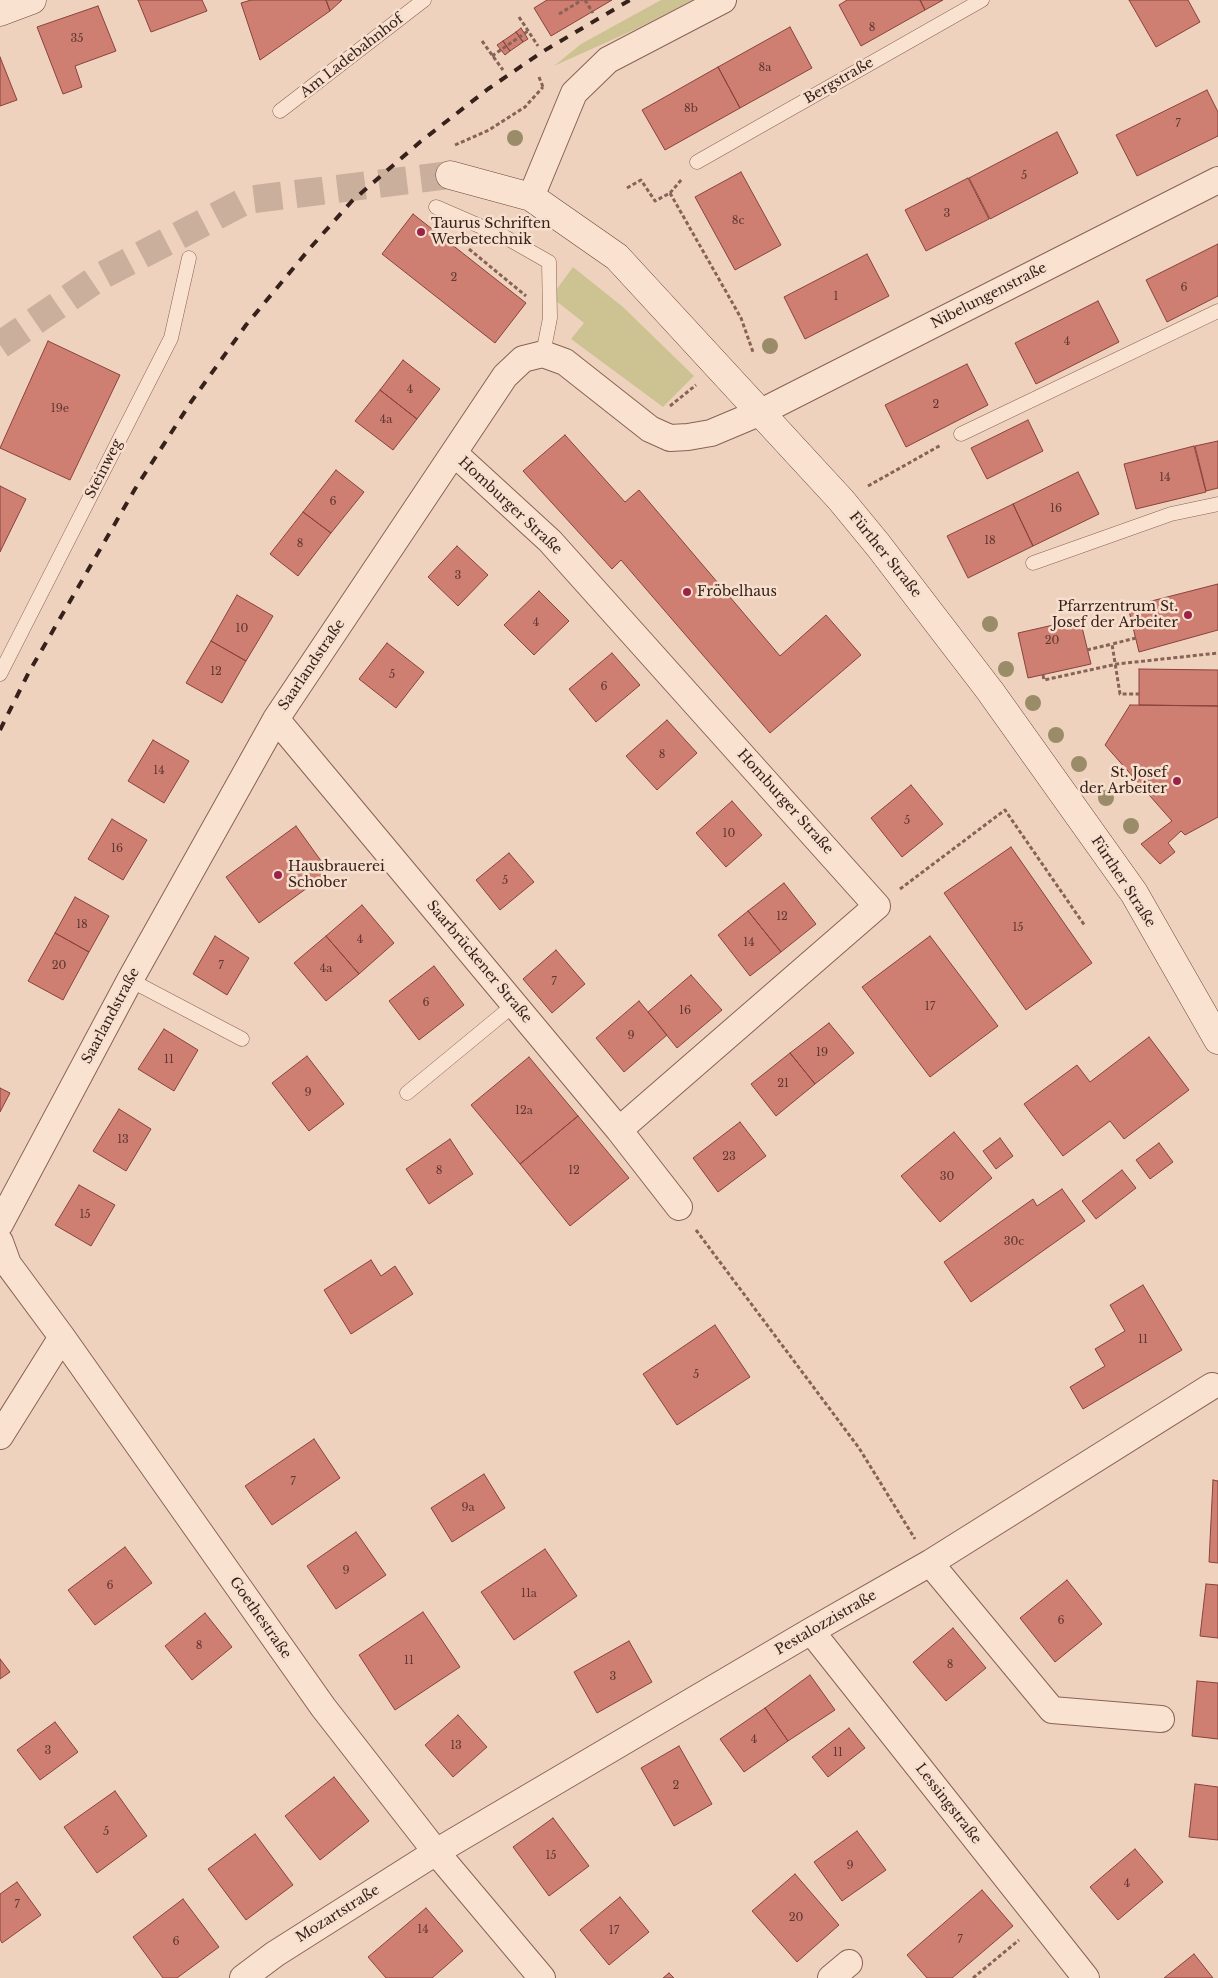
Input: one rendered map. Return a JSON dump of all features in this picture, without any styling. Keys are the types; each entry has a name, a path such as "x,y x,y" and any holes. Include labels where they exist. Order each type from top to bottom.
{"main road":[{"path":"0,12 32,0"},
{"name":"Fürther Straße","path":"450,175 531,197 617,257 841,500 990,691 1134,893 1218,1040"}],"street":[{"path":"531,197 574,93 608,60 723,0"},
{"name":"Nibelungenstraße","path":"761,412 1218,180"},
{"path":"543,354 565,362 650,428 670,438 711,433 761,412"},
{"name":"Saarlandstraße","path":"0,1224 130,980 276,719 455,454 505,376 523,359 543,354"},
{"name":"Homburger Straße","path":"455,454 550,541 878,906"},
{"name":"Saarbrückener Straße","path":"276,719 515,1004 619,1130 679,1207"},
{"path":"619,1130 878,906"},
{"name":"Goethestraße","path":"0,1242 8,1264 62,1337 323,1707 436,1852 542,1978"},
{"path":"0,1436 62,1337"},
{"name":"Pestalozzistraße","path":"436,1852 930,1563 1212,1386"},
{"path":"930,1563 1052,1710 1161,1719"},
{"name":"Lessingstraße","path":"811,1631 1086,1978"},
{"name":"Mozartstraße","path":"243,1978 275,1954 436,1852"}],"lane":[{"name":"Am Ladebahnhof","path":"280,111 424,0"},
{"name":"Bergstraße","path":"697,162 982,0"},
{"path":"436,208 505,237 549,262 550,318 543,354"},
{"name":"Steinweg","path":"0,674 172,338 189,258"},
{"path":"961,434 1218,311"},
{"path":"1033,563 1171,514 1218,504"},
{"path":"130,980 242,1039"},
{"path":"407,1093 515,1004"}],"path":[{"path":"559,14 583,0 593,13"},
{"path":"519,17 538,46"},
{"path":"492,56 528,31"},
{"path":"482,42 503,70"},
{"path":"489,130 525,107 544,87"},
{"path":"627,188 641,180 655,201 670,192 740,318 753,352"},
{"path":"462,244 531,300"},
{"path":"663,411 696,385"},
{"path":"841,500 961,434"},
{"path":"1087,650 1136,638"},
{"path":"1112,644 1117,664 1120,694 1139,694"},
{"path":"1043,675 1044,680 1117,664 1218,653"},
{"path":"878,906 1005,810 1085,926"},
{"path":"679,1207 859,1448 930,1563"},
{"path":"973,1978 1041,1922"}],"shaded area":[{"path":"661,0 693,0 636,29 554,66 581,44"},
{"path":"573,267 623,307 694,376 663,407 571,339 584,323 551,297"}],"building":[{"path":"138,0 202,0 207,11 151,32"},
{"path":"251,0 326,0 330,11 260,60 241,3"},
{"path":"326,0 342,0 330,11"},
{"path":"547,0 612,0 551,36 534,8"},
{"path":"847,0 920,0 925,10 861,46 839,5"},
{"path":"920,0 943,0 925,10"},
{"path":"1129,0 1188,0 1200,22 1156,47"},
{"path":"98,6 116,51 75,66 82,87 63,94 37,27"},
{"path":"790,27 812,68 740,108 718,67"},
{"path":"521,28 528,39 523,42 516,32"},
{"path":"516,32 523,42 510,51 503,41"},
{"path":"503,41 510,51 505,55 497,45"},
{"path":"0,57 17,100 0,106"},
{"path":"718,67 740,108 665,150 642,110"},
{"path":"1207,90 1218,112 1218,136 1137,176 1116,135"},
{"path":"1057,132 1078,173 990,219 969,178"},
{"path":"741,172 781,245 735,270 695,197"},
{"path":"968,178 989,219 926,251 905,210"},
{"path":"413,214 526,303 495,343 382,254"},
{"path":"1218,244 1218,296 1167,322 1146,280"},
{"path":"867,254 889,296 805,339 784,297"},
{"path":"1098,301 1119,342 1036,384 1015,343"},
{"path":"48,341 120,375 70,480 0,448"},
{"path":"403,360 440,389 417,419 380,390"},
{"path":"967,364 988,405 906,447 885,405"},
{"path":"380,390 417,419 393,450 355,421"},
{"path":"1028,420 1043,451 987,479 971,448"},
{"name":"Fröbelhaus","path":"565,435 625,502 639,490 780,656 826,615 861,655 770,733 621,560 612,569 523,471"},
{"path":"1218,441 1218,488 1206,491 1195,446"},
{"path":"1194,446 1206,492 1136,509 1124,464"},
{"path":"336,470 364,492 331,533 303,512"},
{"path":"1078,472 1099,514 1033,546 1013,504"},
{"path":"0,486 26,499 0,552"},
{"path":"1013,504 1033,546 968,578 947,536"},
{"path":"303,512 331,533 298,576 270,554"},
{"path":"457,546 488,575 458,606 428,577"},
{"path":"1218,584 1218,630 1139,652 1128,607"},
{"path":"539,591 569,621 534,655 504,625"},
{"path":"237,595 273,616 246,661 211,641"},
{"path":"1080,619 1091,664 1028,678 1018,633"},
{"path":"211,641 246,661 222,703 186,683"},
{"path":"387,643 424,672 396,708 359,679"},
{"path":"612,653 640,685 596,722 569,689"},
{"path":"1139,669 1218,670 1218,706 1139,705"},
{"name":"St. Josef der Arbeiter","path":"1130,705 1218,706 1218,817 1185,835 1181,831 1168,843 1175,852 1160,864 1141,844 1172,821 1105,745"},
{"path":"667,720 697,753 657,790 626,756"},
{"path":"153,740 189,761 164,803 128,781"},
{"path":"911,785 943,824 902,857 871,818"},
{"path":"732,801 762,835 726,867 696,833"},
{"path":"112,819 147,840 123,880 88,859"},
{"name":"Hausbrauerei Schober","path":"296,826 329,872 259,923 226,877"},
{"path":"1011,847 1092,963 1026,1010 944,893"},
{"path":"509,853 534,882 500,910 476,880"},
{"path":"784,883 816,924 781,952 748,911"},
{"path":"75,897 109,916 89,952 55,933"},
{"path":"362,905 394,943 359,974 326,936"},
{"path":"748,911 781,952 750,976 718,935"},
{"path":"55,933 89,952 63,1000 28,981"},
{"path":"215,936 249,958 227,995 193,974"},
{"path":"326,936 359,974 326,1001 294,963"},
{"path":"930,936 998,1026 930,1077 862,987"},
{"path":"556,950 585,984 552,1013 523,979"},
{"path":"434,966 464,1005 419,1040 389,1001"},
{"path":"691,975 722,1010 677,1048 648,1012"},
{"path":"639,1001 667,1035 624,1072 596,1038"},
{"path":"829,1023 854,1053 815,1084 790,1053"},
{"path":"164,1029 198,1050 174,1091 138,1069"},
{"path":"1149,1037 1189,1090 1124,1139 1110,1121 1063,1156 1024,1104 1077,1065 1090,1082"},
{"path":"790,1053 815,1084 776,1116 751,1084"},
{"path":"307,1056 344,1104 309,1131 272,1083"},
{"path":"529,1057 578,1116 520,1164 471,1105"},
{"path":"0,1088 10,1093 0,1112"},
{"path":"119,1109 151,1129 126,1171 93,1151"},
{"path":"578,1116 629,1178 570,1226 520,1164"},
{"path":"740,1122 766,1156 718,1192 693,1158"},
{"path":"954,1132 992,1178 940,1222 901,1176"},
{"path":"1000,1138 1013,1156 996,1169 983,1151"},
{"path":"450,1139 473,1174 429,1204 406,1169"},
{"path":"1159,1143 1173,1162 1150,1179 1136,1160"},
{"path":"1122,1170 1136,1188 1096,1219 1082,1201"},
{"path":"79,1185 115,1205 91,1246 55,1225"},
{"path":"1062,1189 1085,1221 971,1302 944,1262 1033,1199 1037,1206"},
{"path":"371,1260 381,1276 395,1266 413,1294 351,1334 324,1290"},
{"path":"1143,1285 1182,1350 1083,1409 1070,1387 1105,1366 1095,1349 1125,1331 1110,1305"},
{"path":"715,1325 750,1377 677,1425 643,1374"},
{"path":"314,1439 340,1478 272,1525 245,1486"},
{"path":"484,1474 505,1508 452,1542 431,1508"},
{"path":"1213,1480 1218,1481 1218,1563 1209,1562"},
{"path":"356,1532 386,1575 336,1609 307,1566"},
{"path":"125,1547 152,1583 95,1625 68,1590"},
{"path":"545,1549 577,1596 514,1640 481,1592"},
{"path":"1067,1580 1102,1624 1055,1662 1020,1618"},
{"path":"1206,1584 1218,1585 1218,1638 1200,1636"},
{"path":"423,1612 460,1667 395,1710 359,1655"},
{"path":"205,1613 232,1647 192,1680 165,1646"},
{"path":"953,1628 986,1668 946,1701 913,1662"},
{"path":"629,1641 652,1682 597,1713 574,1672"},
{"path":"0,1659 10,1672 0,1679"},
{"path":"810,1675 835,1710 788,1741 765,1708"},
{"path":"1197,1681 1218,1683 1218,1739 1192,1736"},
{"path":"765,1708 788,1741 744,1772 720,1739"},
{"path":"458,1715 487,1747 453,1777 425,1745"},
{"path":"55,1722 78,1752 40,1780 17,1750"},
{"path":"849,1728 865,1748 828,1777 812,1757"},
{"path":"679,1746 712,1804 674,1826 641,1768"},
{"path":"334,1777 369,1821 320,1860 285,1816"},
{"path":"1195,1784 1218,1787 1218,1840 1189,1837"},
{"path":"115,1791 147,1836 97,1873 64,1827"},
{"path":"553,1818 589,1866 549,1896 513,1847"},
{"path":"857,1831 886,1870 842,1901 814,1862"},
{"path":"255,1834 293,1885 246,1920 208,1869"},
{"path":"1135,1849 1163,1882 1118,1920 1090,1887"},
{"path":"795,1874 839,1925 797,1962 752,1911"},
{"path":"17,1882 41,1915 2,1943 0,1939 0,1894"},
{"path":"982,1890 1013,1926 952,1978 927,1978 907,1955"},
{"path":"620,1897 649,1932 609,1965 580,1930"},
{"path":"183,1899 219,1947 177,1978 163,1978 133,1937"},
{"path":"426,1908 463,1951 432,1978 386,1978 368,1957"},
{"path":"1194,1954 1213,1978 1164,1978"},
{"path":"669,1973 674,1978 663,1978"}],"tunnel":[{"path":"0,345 101,276 247,200 450,175"}],"railway":[{"path":"0,730 29,672 135,489 191,402 246,325 311,247 352,201 420,142 488,89 542,52 630,0"}],"place":[{"name":"Taurus Schriften Werbetechnik","path":"421,232"},
{"name":"Fröbelhaus","path":"687,592"},
{"name":"Pfarrzentrum St. Josef der Arbeiter","path":"1188,615"},
{"name":"St. Josef der Arbeiter","path":"1177,781"},
{"name":"Hausbrauerei Schober","path":"278,875"}]}
